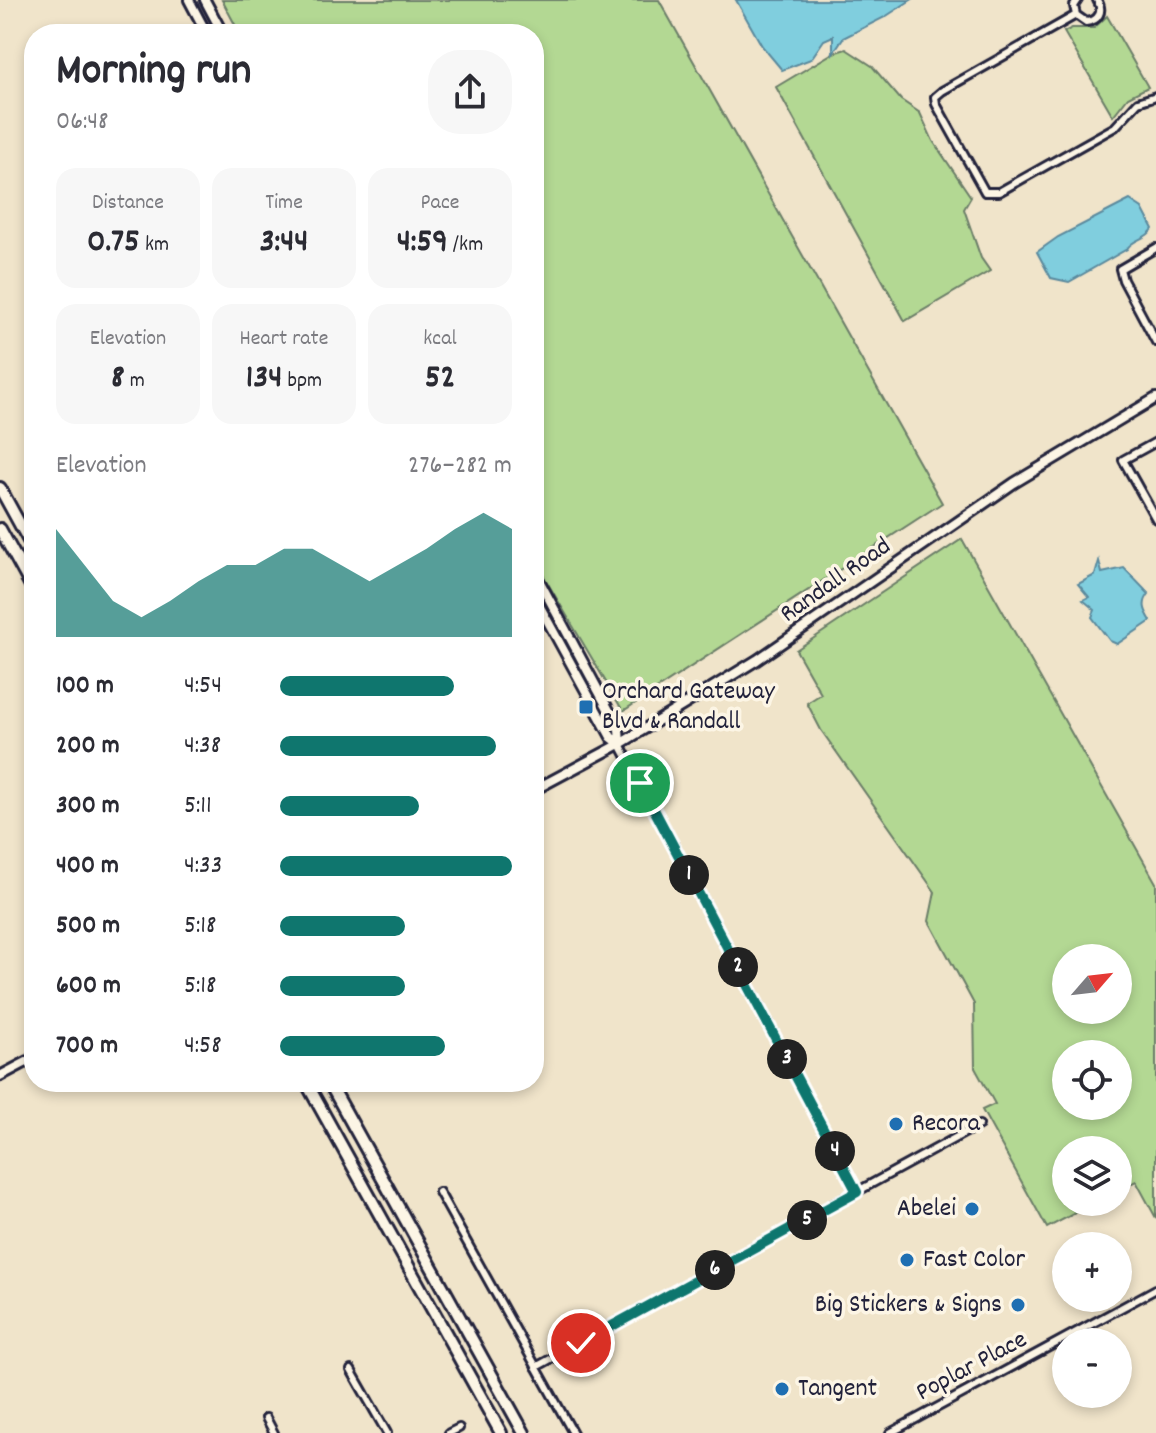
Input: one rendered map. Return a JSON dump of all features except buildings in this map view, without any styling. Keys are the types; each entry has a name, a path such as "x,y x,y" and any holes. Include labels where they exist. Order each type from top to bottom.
{"highway":[{"path":"0,488 24,532"},
{"path":"0,529 24,573"},
{"path":"312,1092 501,1433"},
{"path":"335,1092 524,1433"}],"main road":[{"path":"189,0 202,24"},
{"path":"205,0 218,24"},
{"name":"Randall Road","path":"544,785 620,744 757,660 1014,483 1156,398"},
{"path":"544,590 619,729 620,744"},
{"path":"544,614 611,737 620,744"},
{"path":"0,1076 24,1063"}],"street":[{"path":"1078,0 1074,6 1076,15 1086,22 1094,21 1100,14 1100,1"},
{"path":"1076,15 935,97 985,192 999,192 1115,127 1138,102 1156,96"},
{"path":"1156,248 1120,269 1156,342"},
{"path":"1156,442 1123,460 1156,519"},
{"path":"620,744 857,1192"},
{"path":"536,1367 979,1125"},
{"path":"439,1192 573,1433"},
{"name":"Poplar Place","path":"890,1433 1156,1289"},
{"path":"351,1370 387,1433"},
{"path":"266,1418 274,1433"},
{"path":"449,1433 459,1428"}],"green space":[{"path":"222,0 659,0 942,503 623,711 544,577 544,24 235,24"},
{"path":"1107,16 1148,87 1128,97 1113,116 1064,32 1072,28 1094,28"},
{"path":"846,49 872,66 901,100 920,113 933,141 971,197 964,209 981,258 990,271 905,321 776,87 833,53"},
{"path":"962,539 1156,883 1156,1218 1136,1181 1132,1183 1132,1136 1052,1136 1052,1216 1070,1216 1047,1228 982,1110 995,1104 975,1068 974,1004 929,921 935,892 821,730 807,703 821,694 796,650"}],"water":[{"path":"736,0 911,0 843,38 833,53 833,36 824,40 811,59 782,70 762,46"},
{"path":"1130,200 1142,208 1153,229 1150,233 1069,282 1051,278 1037,252 1058,237"},
{"path":"1099,561 1102,573 1124,568 1149,594 1145,608 1151,621 1117,644 1110,641 1092,617 1095,610 1083,600 1089,597 1078,584 1095,575"}],"place":[{"name":"Orchard Gateway Blvd & Randall","path":"586,707"},
{"name":"Recora","path":"896,1124"},
{"name":"Abelei","path":"972,1209"},
{"name":"Fast Color","path":"907,1260"},
{"name":"Big Stickers & Signs","path":"1018,1305"},
{"name":"Tangent","path":"782,1389"}],"route":[{"path":"581,1343 857,1192 640,783"}]}
